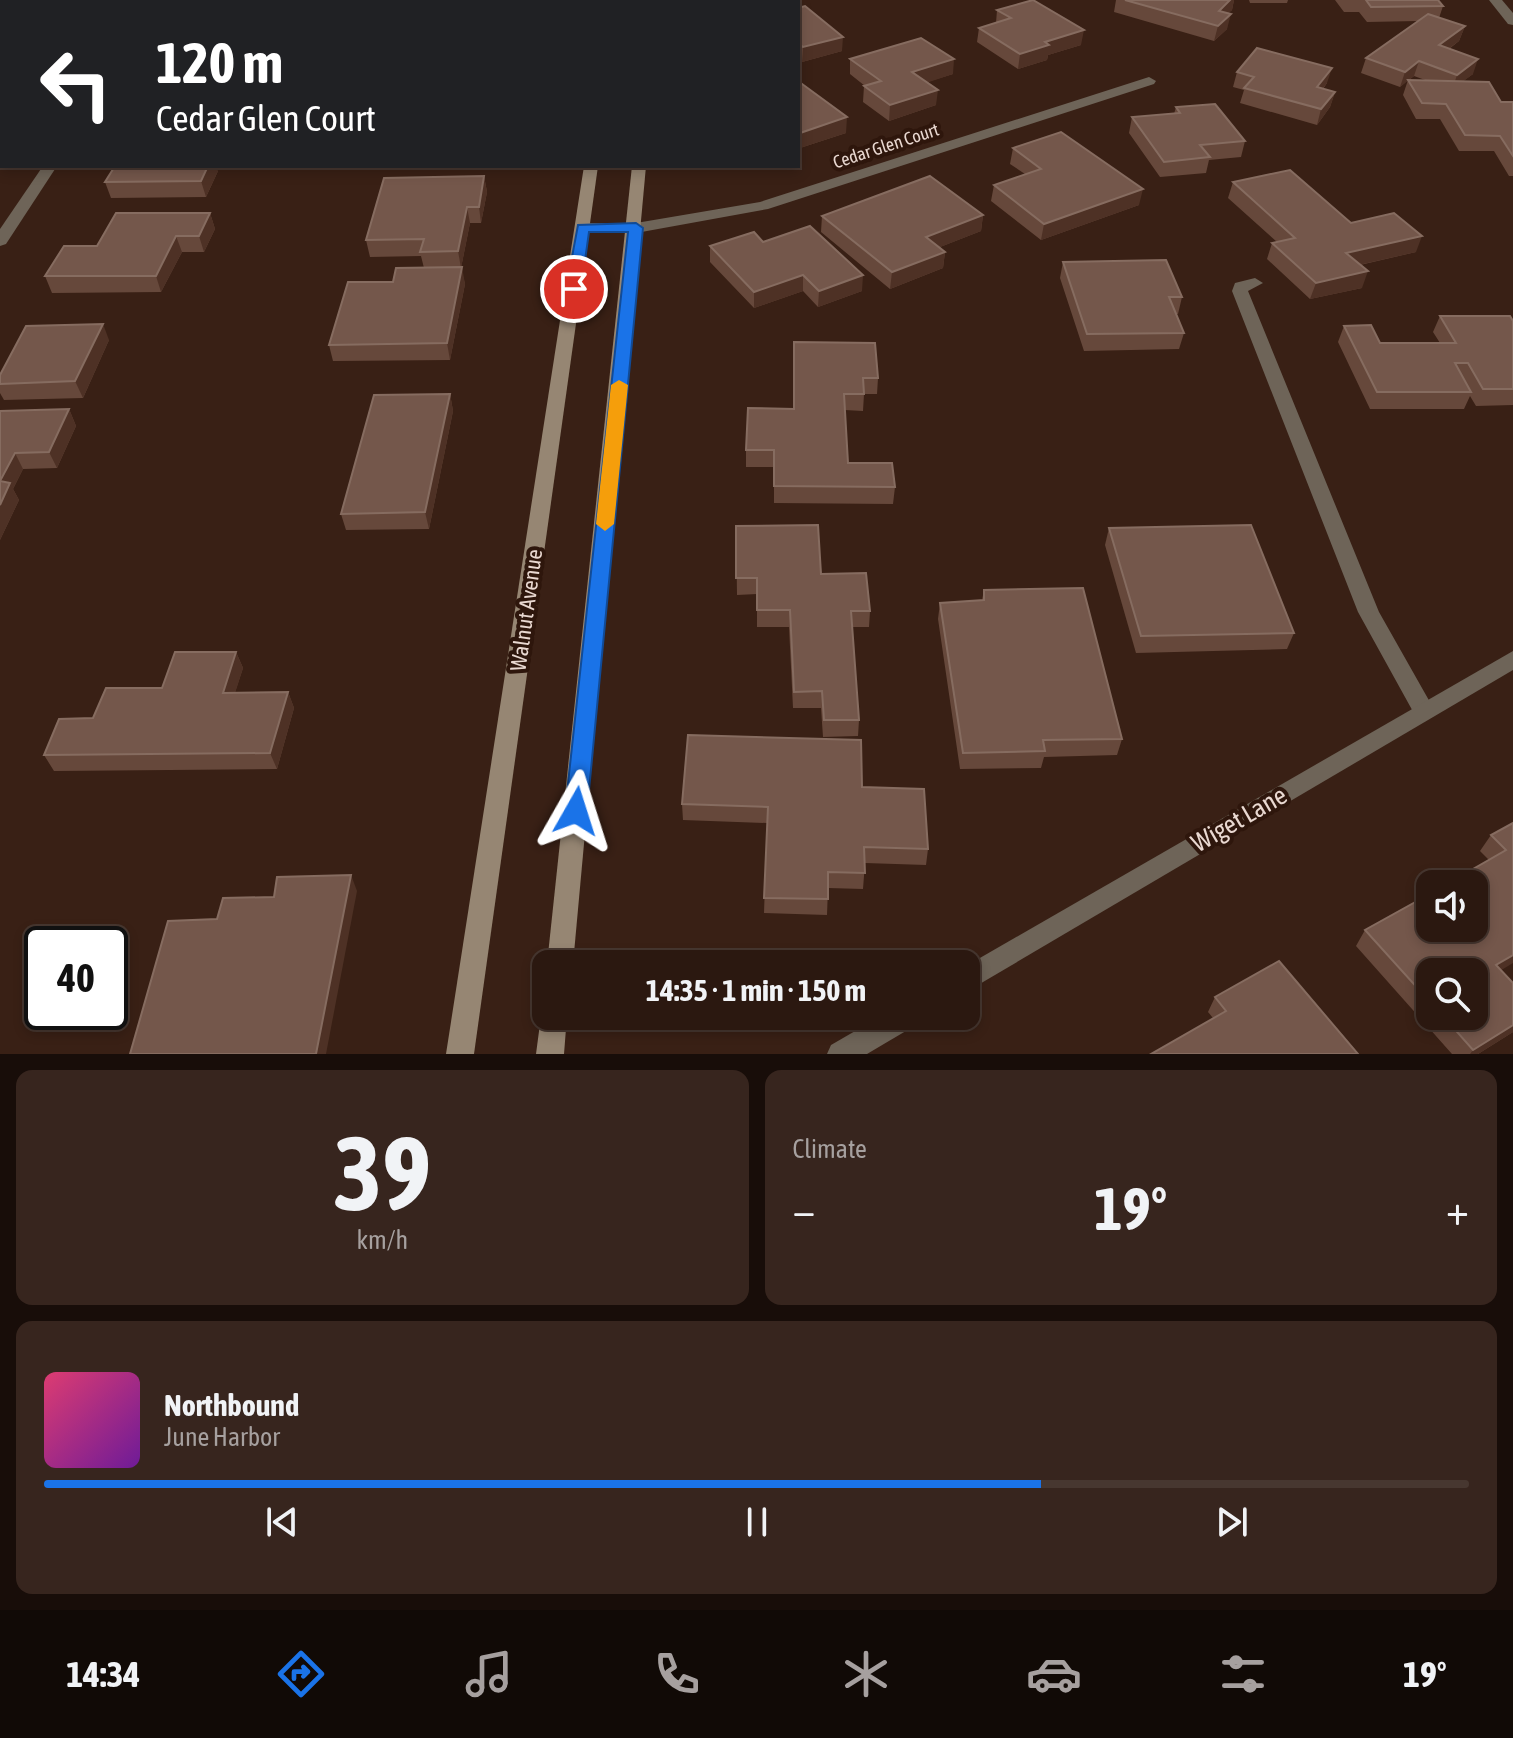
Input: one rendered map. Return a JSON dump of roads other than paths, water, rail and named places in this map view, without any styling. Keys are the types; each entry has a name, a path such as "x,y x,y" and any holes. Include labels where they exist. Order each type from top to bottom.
{"street":[{"path":"1495,0 1513,21"},
{"name":"Cedar Glen Court","path":"583,228 636,228 763,206 1149,81"},
{"path":"0,241 49,168"},
{"name":"Walnut Avenue","path":"460,1054 591,168"},
{"path":"561,950 636,228 639,168"},
{"path":"1255,283 1241,287 1240,291 1369,612 1424,711"},
{"name":"Wiget Lane","path":"980,972 1513,659"},
{"path":"550,1054 553,1030"},
{"path":"841,1054 882,1030"}]}
